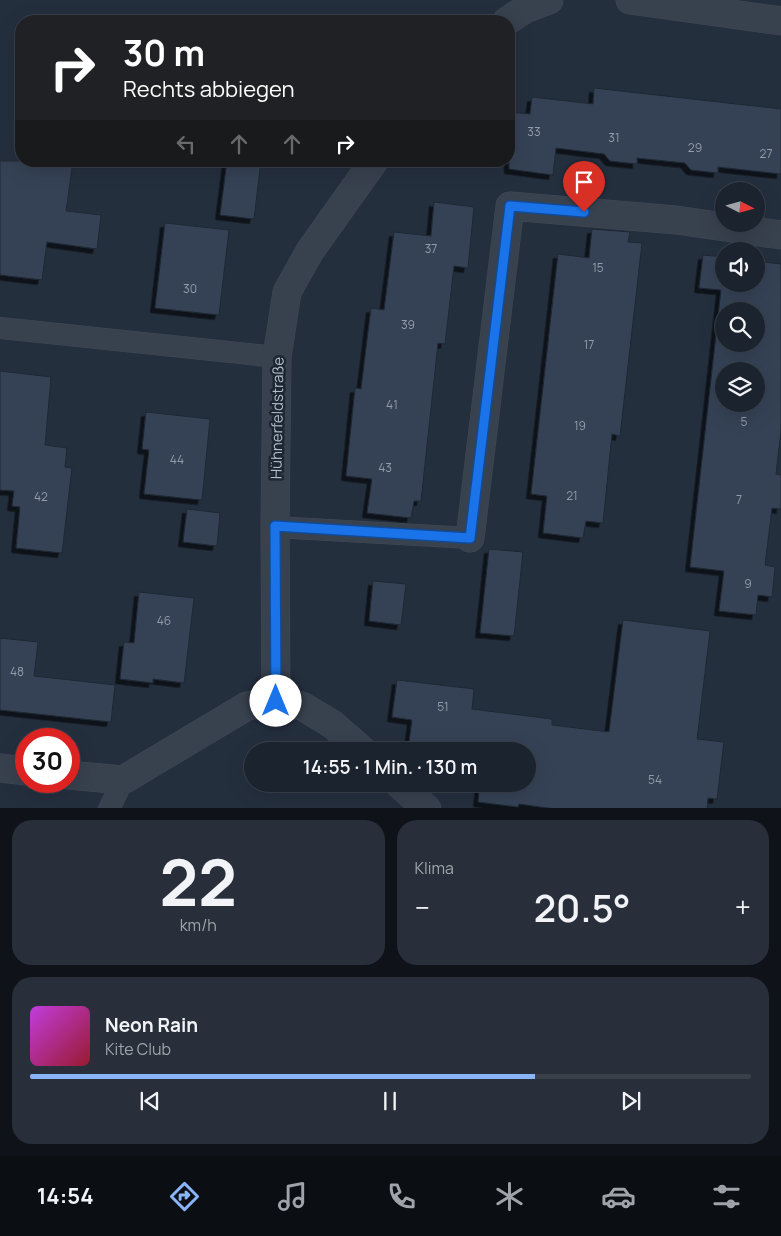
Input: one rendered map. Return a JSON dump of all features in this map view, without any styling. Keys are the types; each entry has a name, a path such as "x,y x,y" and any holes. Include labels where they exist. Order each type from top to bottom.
{"street":[{"path":"515,16 525,9 549,0"},
{"path":"630,0 781,20"},
{"name":"Hühnerfeldstraße","path":"276,701 275,526 278,357 288,292 310,251 370,167"},
{"path":"470,538 510,206 676,220 781,235"},
{"path":"80,776 123,780 247,706 276,701 302,706 332,724 353,742"},
{"path":"0,768 15,770"},
{"path":"408,792 427,808"}],"lane":[{"path":"0,328 278,357"},
{"path":"275,526 470,538"},
{"path":"109,808 123,780"}],"building":[{"path":"594,88 781,109 781,174 718,167 718,173 691,170 685,163 637,158 637,164 610,161 604,154 556,148 553,175 509,169 509,167 515,167 515,113 530,114 532,97 593,104"},
{"path":"0,161 15,161 15,167 72,167 66,211 101,215 97,249 47,242 42,280 0,275"},
{"path":"226,167 260,167 254,219 220,215"},
{"path":"434,202 474,207 468,268 454,266 445,344 438,343 421,501 414,501 411,518 367,513 372,479 346,476 355,388 361,389 371,308 384,310 394,232 431,236"},
{"path":"165,223 229,230 219,315 155,308"},
{"path":"592,229 630,232 628,242 642,243 620,436 612,434 603,523 586,521 583,538 543,533 547,496 531,494 558,254 589,258"},
{"path":"703,255 715,256 715,289 699,288"},
{"path":"765,262 781,264 781,430 776,474 781,475 781,509 772,508 765,565 775,567 772,597 758,595 756,615 719,611 724,571 690,567 715,344 715,352 765,352 765,302 720,302 721,292 765,292"},
{"path":"0,371 51,377 45,445 67,448 65,467 72,468 62,553 16,548 20,507 12,506 14,491 0,490"},
{"path":"146,412 210,419 202,500 144,494 149,450 142,449"},
{"path":"187,509 220,513 217,546 183,542"},
{"path":"489,549 523,552 514,636 480,633"},
{"path":"373,581 406,584 401,625 369,621"},
{"path":"139,592 194,598 184,683 153,679 153,683 120,679 124,642 134,643"},
{"path":"623,620 710,631 697,739 724,742 717,799 708,798 707,808 548,808 519,804 518,807 478,802 479,792 536,792 536,742 409,742 412,720 392,717 397,680 474,689 472,709 552,719 552,725 609,732"},
{"path":"0,638 38,642 34,676 115,685 111,722 0,710"}],"route":[{"path":"276,701 275,526 470,538 510,206 584,212"}]}
